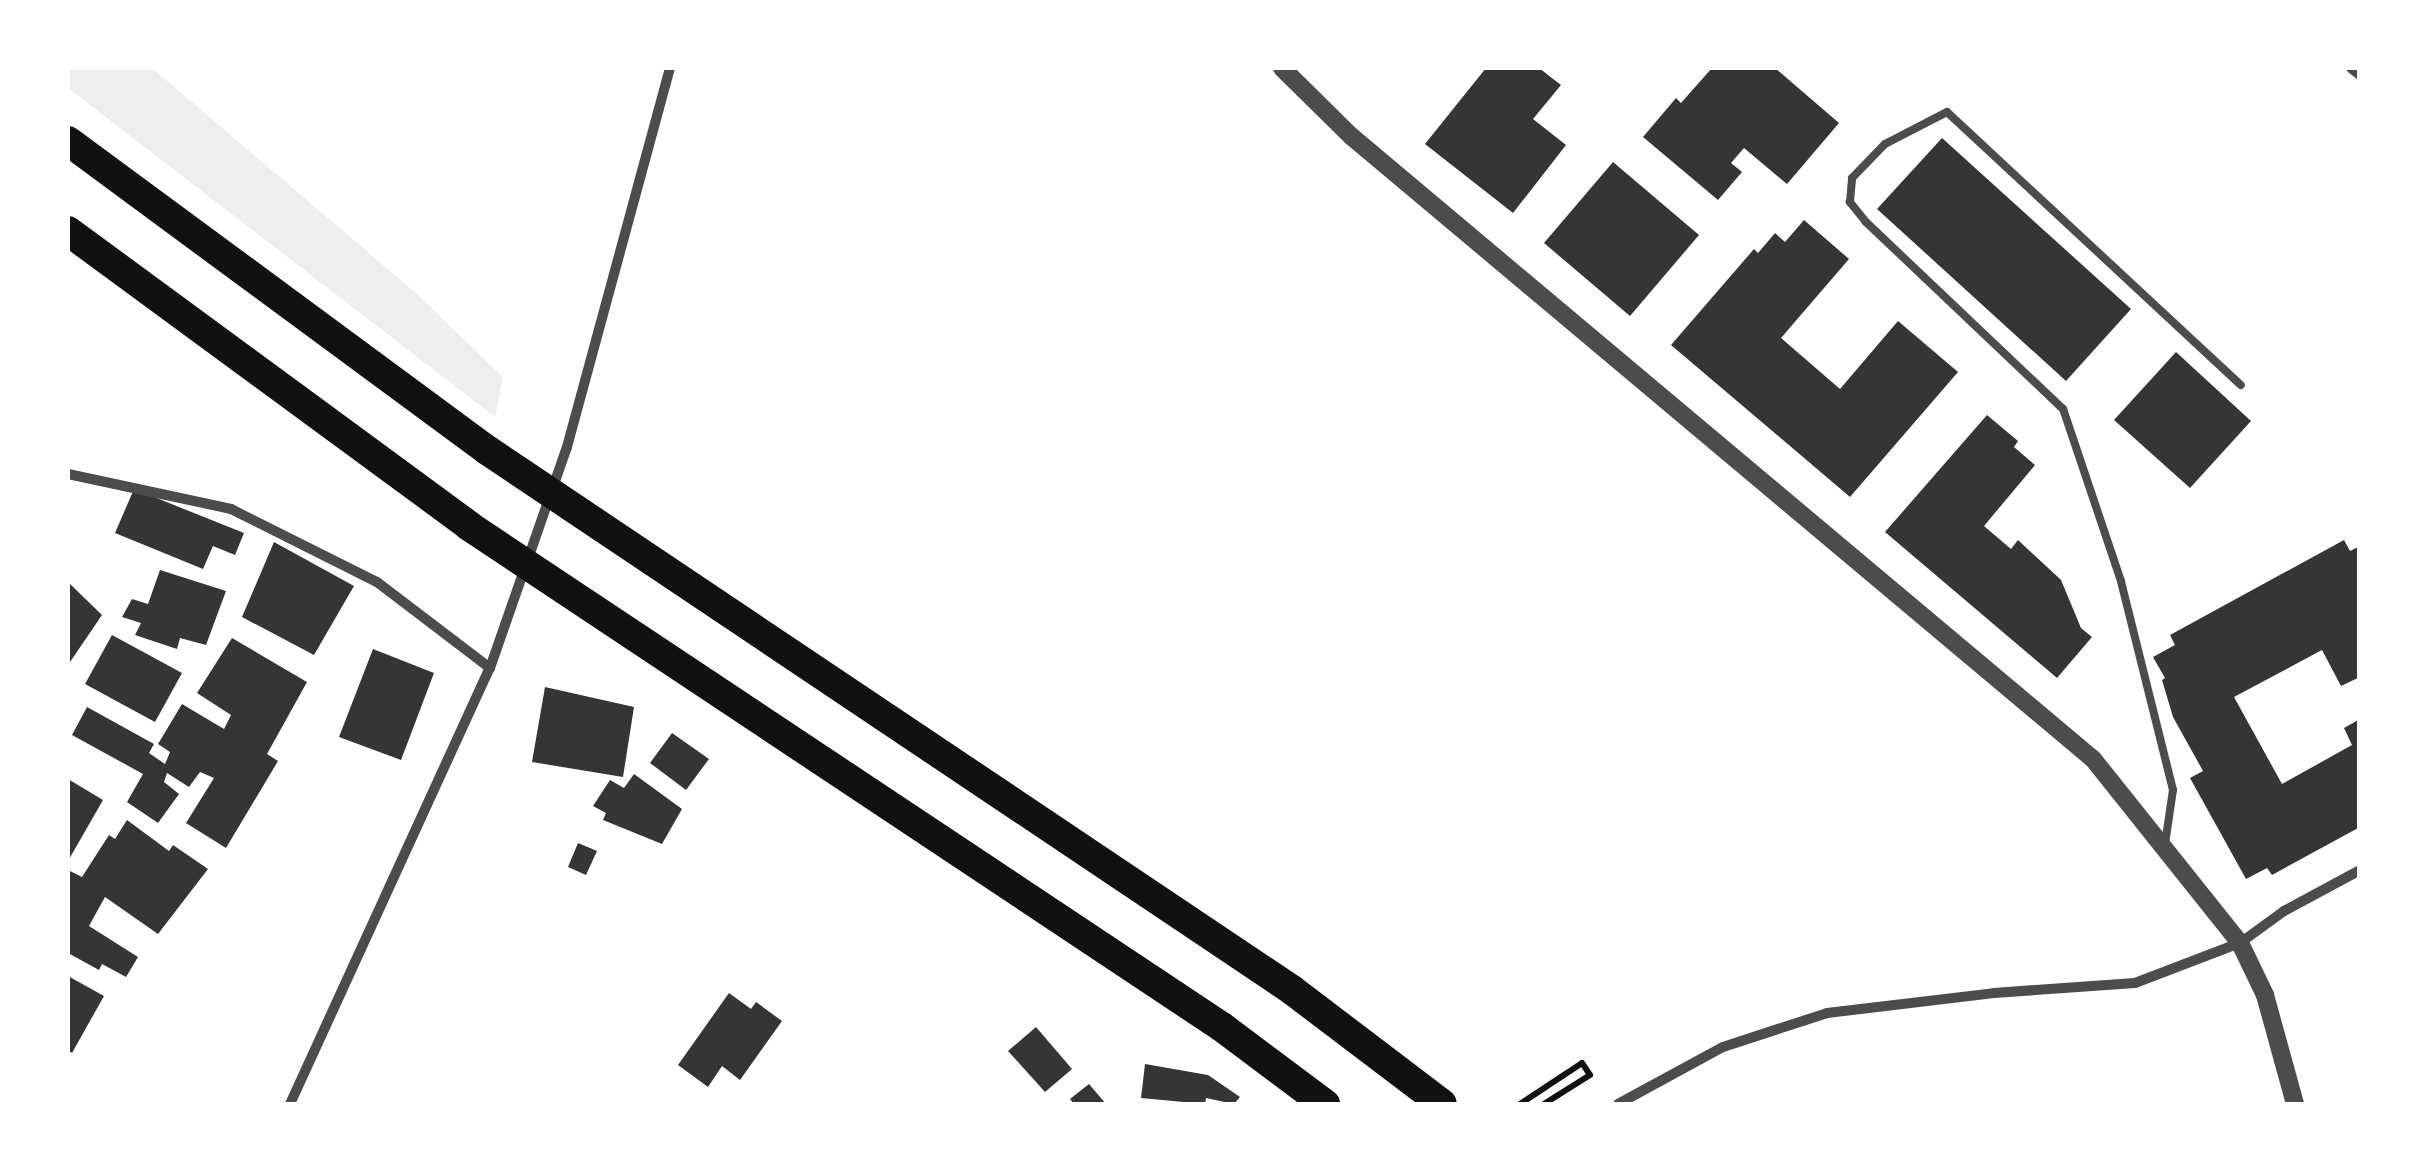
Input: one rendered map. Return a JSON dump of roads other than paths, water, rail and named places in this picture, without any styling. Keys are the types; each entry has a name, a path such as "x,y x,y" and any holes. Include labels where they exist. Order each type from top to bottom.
{"highway":[{"path":"68,140 612,537 1044,820 1292,990 1442,1104"},
{"path":"68,231 469,526 1222,1026 1325,1104"}],"street":[{"path":"290,1104 490,668 567,446 670,68"},
{"path":"1282,68 1366,148 2092,759 2165,844 2240,943 2265,995 2294,1104"},
{"path":"2351,68 2360,75"},
{"path":"68,474 231,508 378,582 490,668"},
{"path":"1618,1104 1722,1047 1827,1013 1994,993 2136,983 2240,943 2284,912 2360,870"}],"lane":[{"path":"2165,844 2173,790 2121,581 2063,409 1866,222 1850,202 1852,178 1885,144 1946,112 2241,386"}]}
